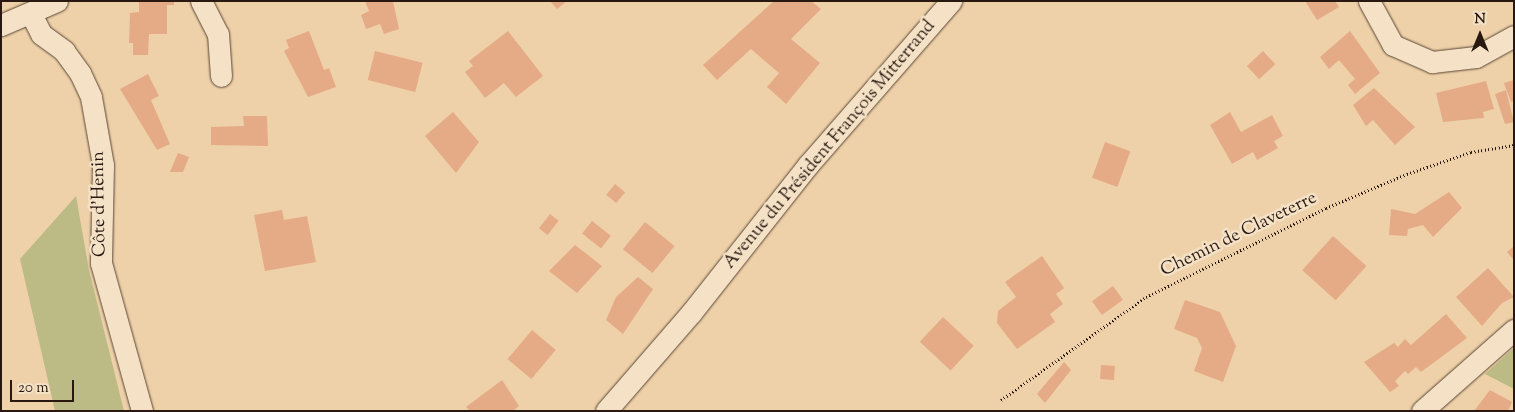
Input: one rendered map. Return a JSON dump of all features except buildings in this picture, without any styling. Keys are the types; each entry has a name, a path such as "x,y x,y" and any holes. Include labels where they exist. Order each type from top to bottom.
{"street":[{"path":"1,25 31,14 57,1"},
{"path":"200,1 218,34 221,76"},
{"name":"Avenue du Président François Mitterrand","path":"606,411 691,313 808,165 951,1"},
{"path":"1368,1 1394,45 1432,62 1476,57 1514,36"},
{"name":"Côte d'Henin","path":"31,14 41,34 64,51 80,73 90,97 103,165 101,263 142,411"},
{"name":"Avenue du Président François Mitterrand","path":"624,411 691,313"},
{"path":"1422,411 1514,330"}],"path":[{"name":"Chemin de Claveterre","path":"1001,400 1154,292 1326,208 1407,174 1471,152 1514,146"}],"shaded area":[{"path":"76,196 89,270 124,411 55,411 20,259"},
{"path":"1514,348 1514,389 1485,374"}]}
